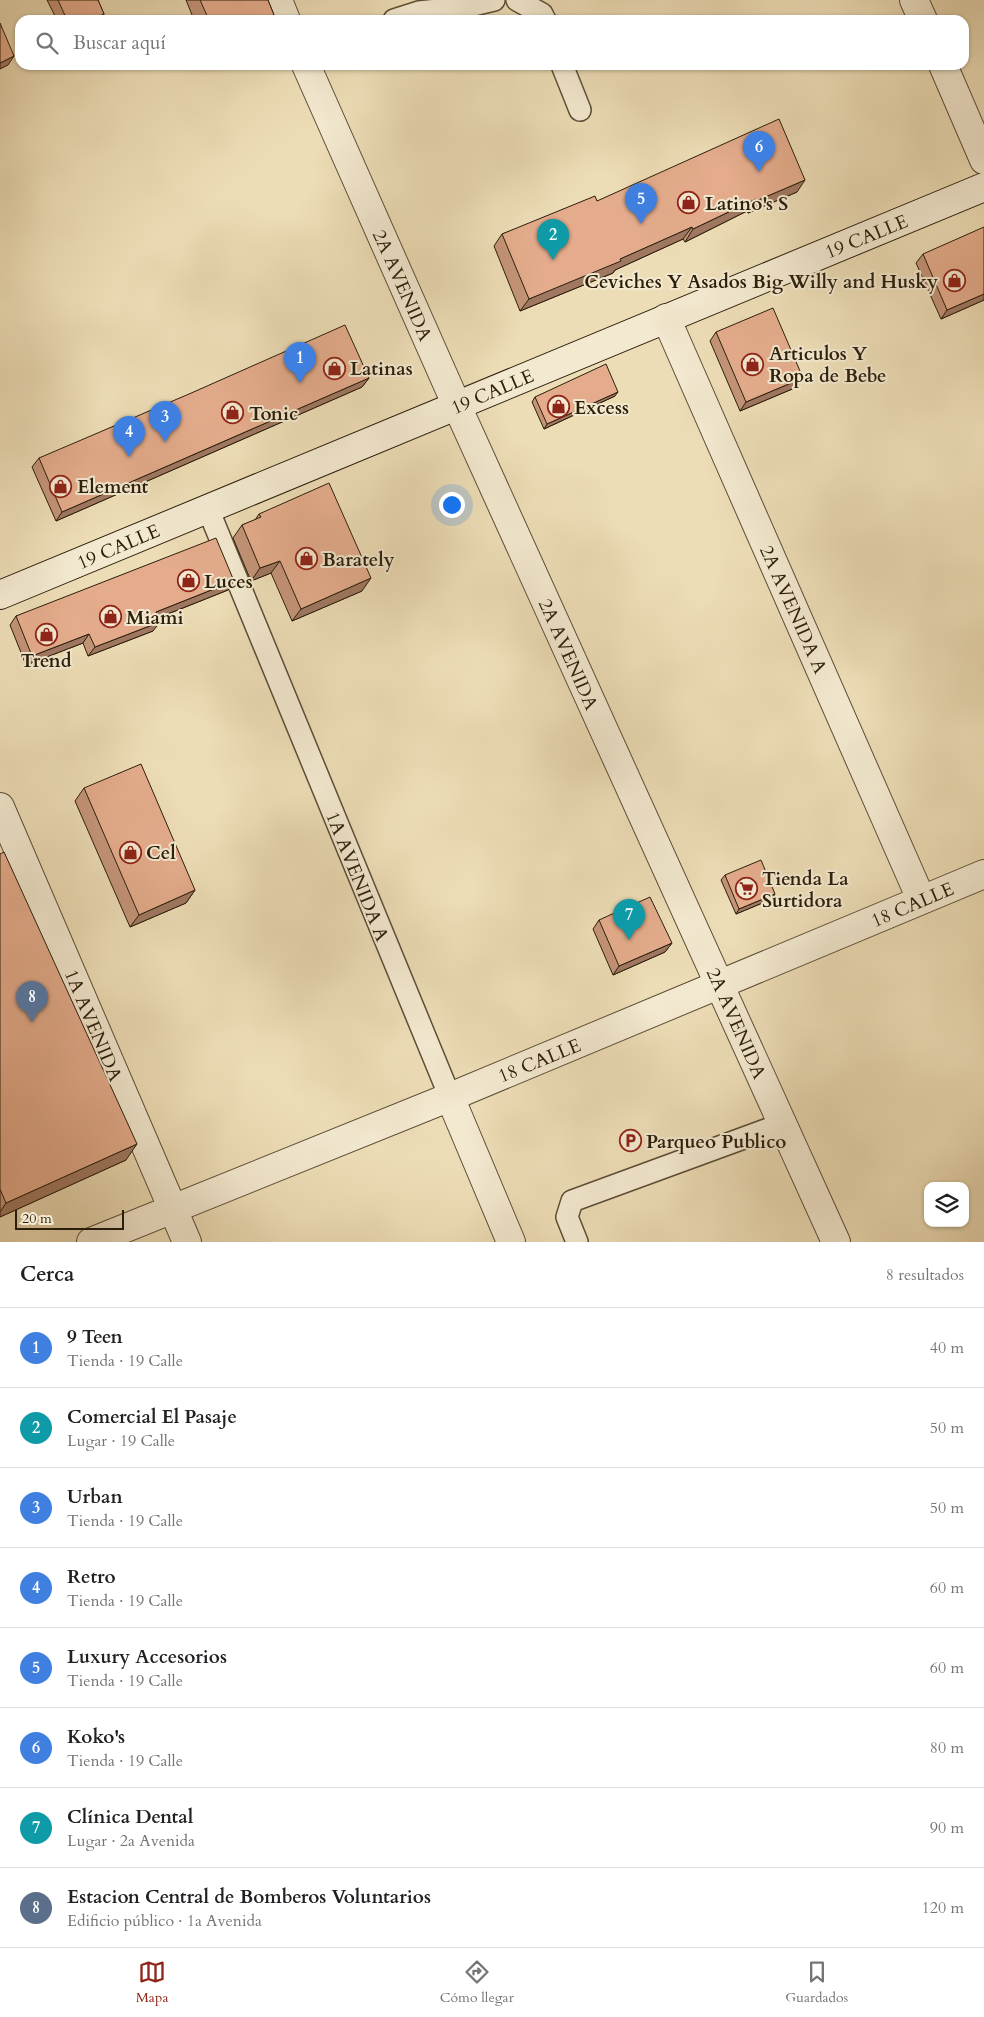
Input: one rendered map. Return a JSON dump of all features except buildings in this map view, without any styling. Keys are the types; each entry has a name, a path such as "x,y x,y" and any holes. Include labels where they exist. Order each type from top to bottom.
{"street":[{"path":"278,0 284,15"},
{"path":"914,0 921,15"},
{"name":"2A AVENIDA","path":"308,70 456,406 836,1242"},
{"path":"945,70 984,160"},
{"name":"19 CALLE","path":"0,595 984,187"},
{"name":"2A AVENIDA A","path":"666,318 922,899"},
{"name":"1A AVENIDA","path":"0,807 187,1242"},
{"name":"18 CALLE","path":"91,1242 720,986 984,874"},
{"name":"1A AVENIDA A","path":"450,1097 511,1242"}],"lane":[{"path":"410,15 419,12 465,7 494,0"},
{"path":"517,0 542,15"},
{"path":"564,70 580,110"},
{"name":"1A AVENIDA A","path":"208,509 450,1097"},
{"path":"577,1242 567,1217 572,1201 782,1124"}],"place":[{"name":"Koko's","path":"759,172"},
{"name":"Latino's S","path":"689,203"},
{"name":"Luxury Accesorios","path":"641,224"},
{"name":"Comercial El Pasaje","path":"553,260"},
{"name":"Ceviches Y Asados Big Willy and Husky","path":"954,281"},
{"name":"Articulos Y Ropa de Bebe","path":"753,364"},
{"name":"Latinas","path":"334,368"},
{"name":"9 Teen","path":"300,383"},
{"name":"Excess","path":"558,407"},
{"name":"Tonic","path":"233,413"},
{"name":"Urban","path":"165,442"},
{"name":"Retro","path":"129,457"},
{"name":"Element","path":"61,486"},
{"name":"Barately","path":"306,559"},
{"name":"Luces","path":"188,581"},
{"name":"Miami","path":"110,617"},
{"name":"Trend","path":"46,634"},
{"name":"Cel","path":"130,852"},
{"name":"Tienda La Surtidora","path":"746,889"},
{"name":"Clínica Dental","path":"629,940"},
{"name":"Estacion Central de Bomberos Voluntarios","path":"32,1022"},
{"name":"Parqueo Publico","path":"630,1141"}]}
